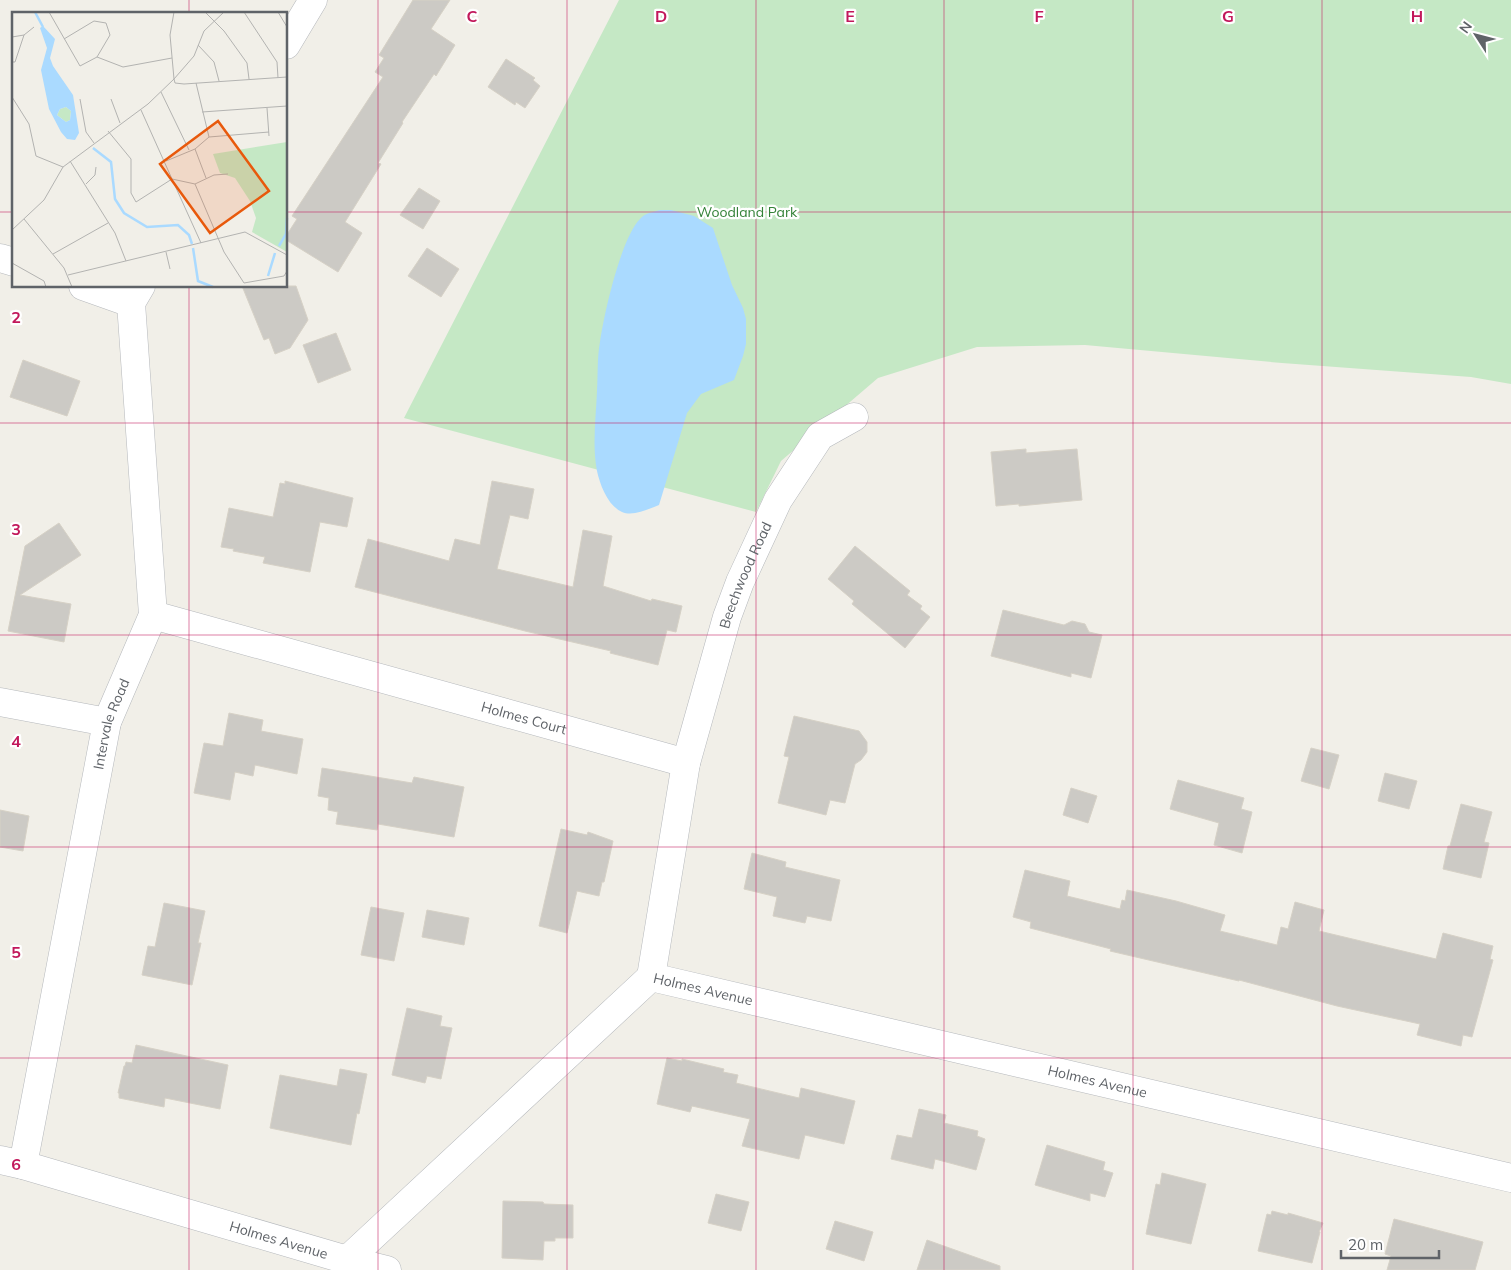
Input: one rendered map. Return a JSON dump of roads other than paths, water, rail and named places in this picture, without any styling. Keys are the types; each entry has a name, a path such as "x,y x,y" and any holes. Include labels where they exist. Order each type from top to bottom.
{"street":[{"path":"288,41 313,0"},
{"path":"96,288 136,294"},
{"name":"Intervale Road","path":"12,1163 107,722 153,615 136,294"},
{"name":"Beechwood Road","path":"686,763 740,582 778,500 820,436 854,417"},
{"name":"Holmes Court","path":"153,615 686,763"},
{"path":"0,702 107,722"},
{"path":"651,977 686,763"},
{"name":"Holmes Avenue","path":"12,1163 347,1265 651,977 1511,1178"},
{"path":"347,1265 387,1270"}],"water":[{"path":"660,210 671,210 694,216 713,228 732,285 743,308 746,319 746,344 734,380 701,394 687,413 659,505 631,514 617,509 609,500 597,471 595,441 599,348 609,296 626,242 642,217"}],"park label":[{"name":"Woodland Park","path":"747,212"}]}
